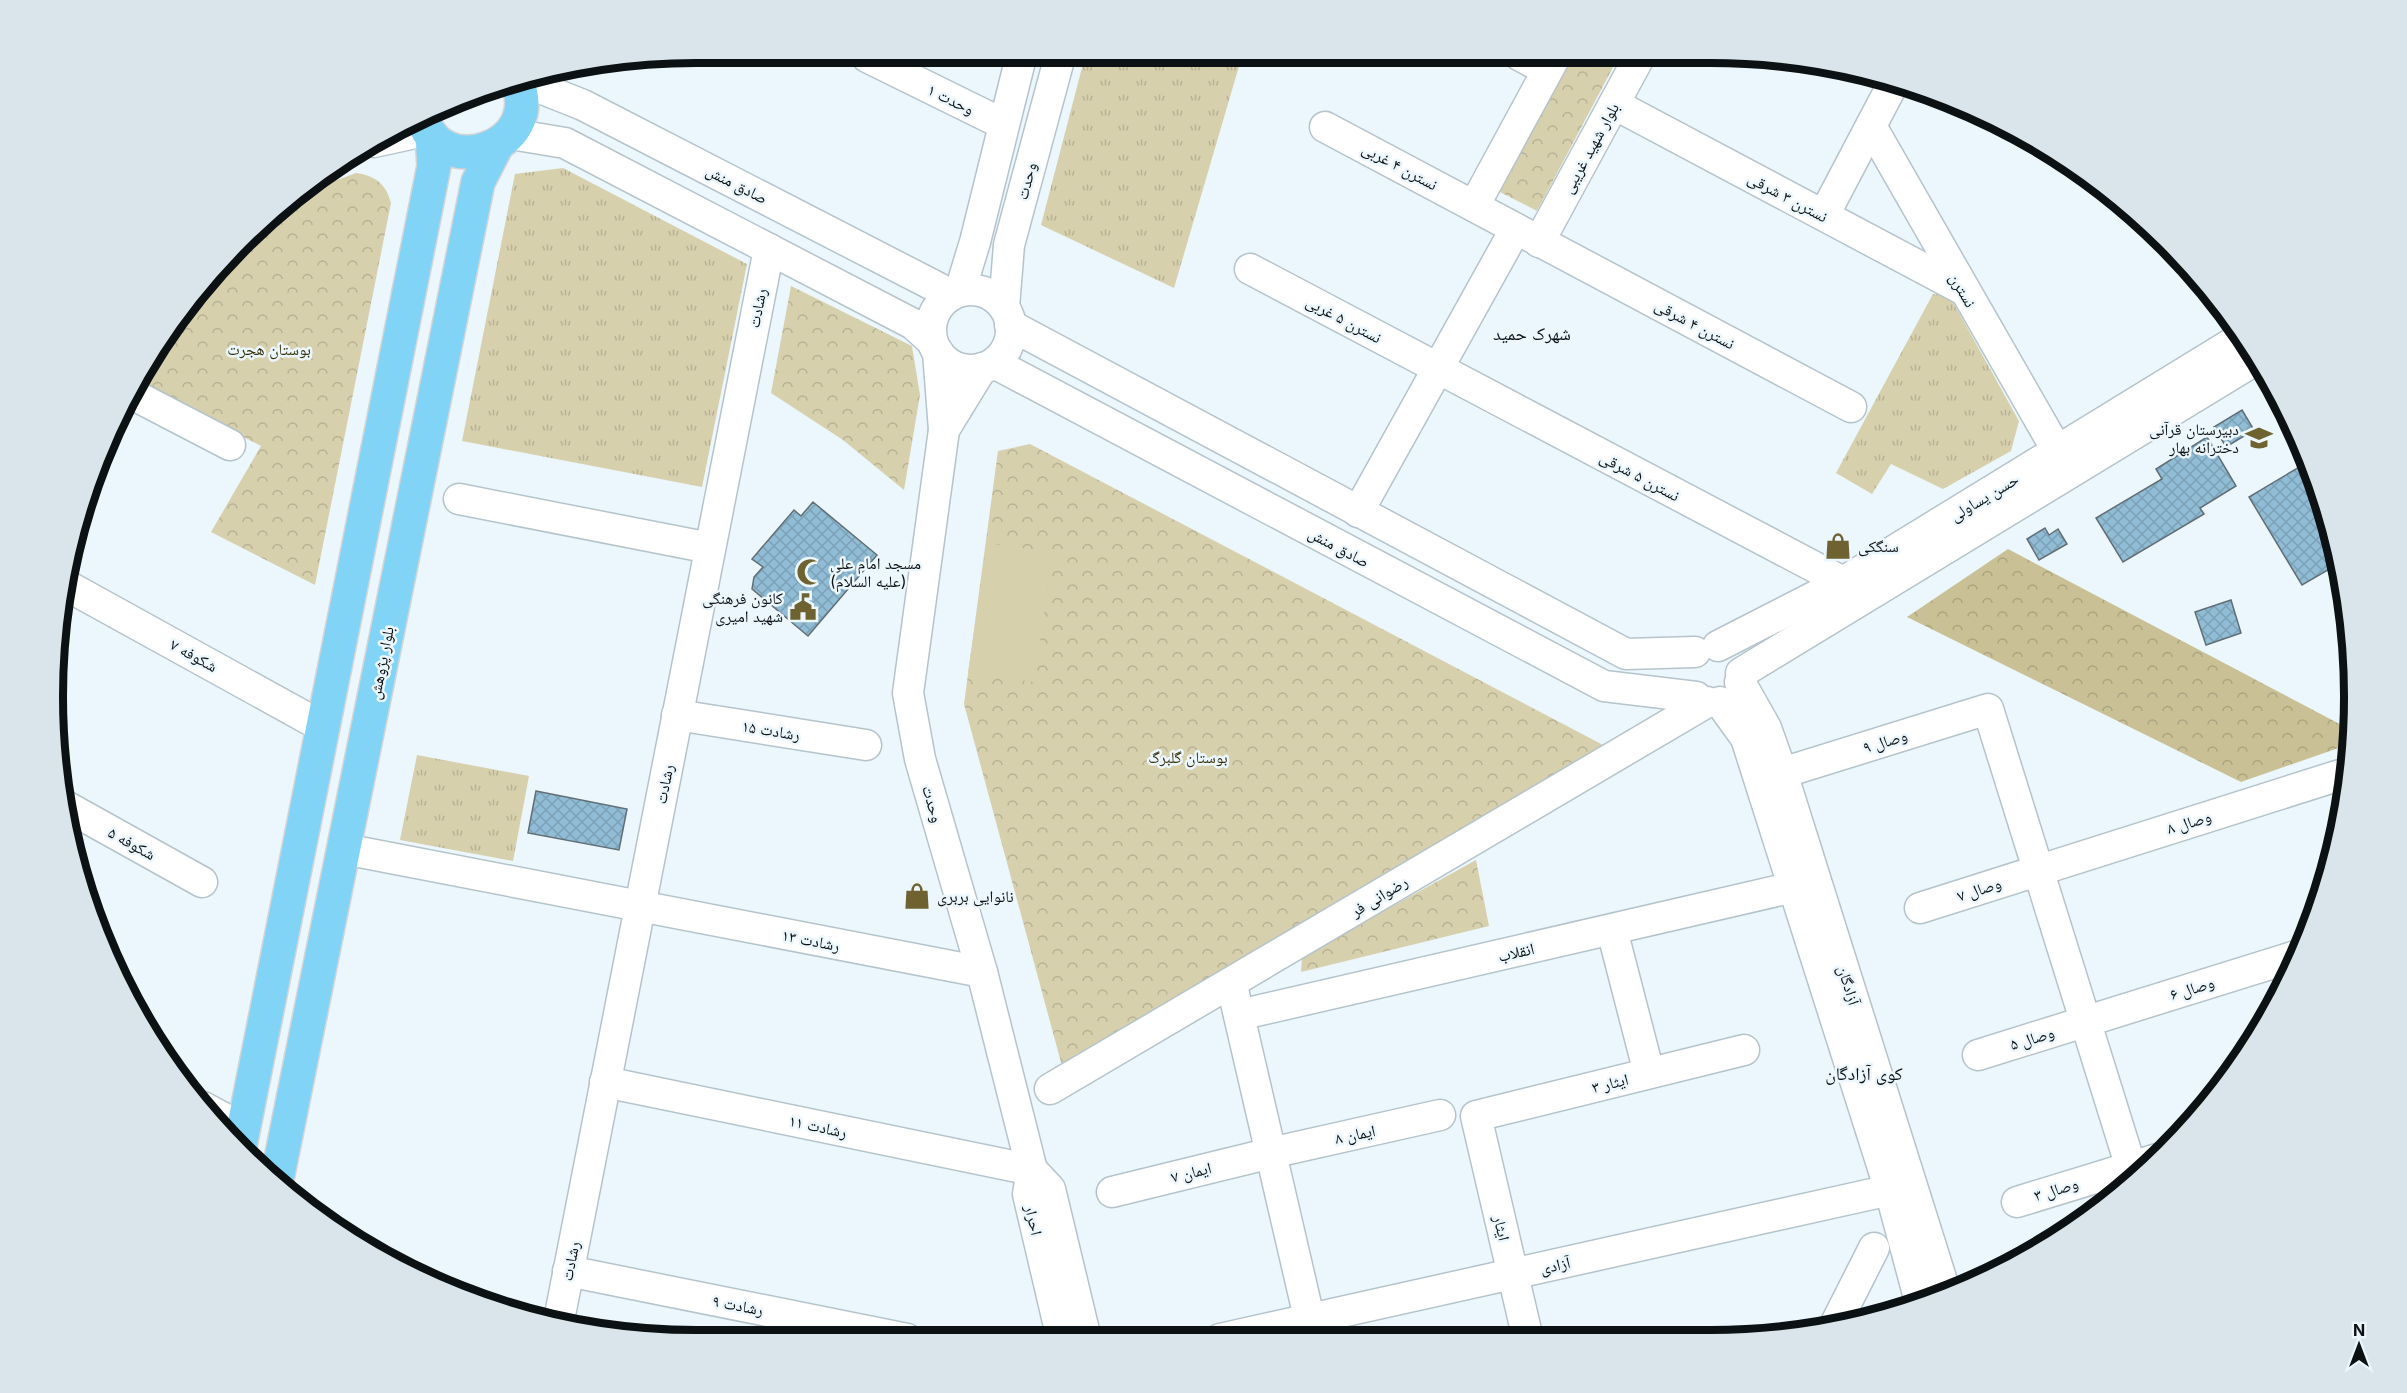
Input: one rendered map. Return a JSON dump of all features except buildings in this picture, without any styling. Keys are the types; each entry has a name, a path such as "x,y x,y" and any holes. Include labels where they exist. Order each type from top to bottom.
{"main road":[{"name":"بلوار پژوهش","path":"278,1172 478,182 519,118 522,100 520,89"},
{"path":"428,127 446,147 463,153 481,152 504,139"},
{"path":"242,1137 434,166 428,127"}],"street":[{"name":"وحدت ۱","path":"879,63 1003,124"},
{"path":"956,293 975,242 1019,63"},
{"name":"وحدت","path":"1007,316 1009,245 1058,63"},
{"path":"1474,206 1550,63"},
{"name":"بلوار شهید غریبی","path":"1358,512 1437,369 1614,105 1636,63"},
{"name":"صادق منش","path":"532,85 583,105 956,293"},
{"path":"1824,215 1890,90"},
{"name":"نسترن ۳ شرقی","path":"1614,105 1962,288"},
{"name":"نسترن","path":"1871,126 2058,452"},
{"path":"408,133 428,127"},
{"name":"نسترن ۴ غربی","path":"1325,127 1527,236"},
{"path":"504,139 565,143 913,324 958,367 988,365 1009,343 1007,316"},
{"name":"نسترن ۴ شرقی","path":"1527,236 1851,406"},
{"name":"رشادت","path":"560,1315 769,249"},
{"name":"نسترن ۵ غربی","path":"1250,269 1437,369"},
{"path":"935,346 933,316 939,305 956,293 972,290 985,292 1007,316 1358,512 1626,654 1706,649 1735,656 1721,691 1690,691 1684,675 1685,666 1706,649"},
{"name":"حسن یساولی","path":"1706,649 1843,582 2235,342"},
{"name":"وحدت","path":"935,346 944,430 908,693 920,759 982,972 1032,1170"},
{"name":"حسن یساولی","path":"1721,691 2249,364"},
{"name":"وحدت","path":"944,430 988,365"},
{"name":"صادق منش","path":"988,365 1604,686 1721,691"},
{"name":"نسترن ۵ شرقی","path":"1437,369 1843,582"},
{"path":"138,397 231,445"},
{"path":"459,499 710,548"},
{"name":"شکوفه ۷","path":"72,589 323,726"},
{"name":"آزادگان","path":"1721,691 1766,728 1944,1285"},
{"name":"آزادگان","path":"1721,691 1746,738 1890,1190 1918,1295"},
{"name":"رضوانی فر","path":"1050,1089 1721,691"},
{"name":"وصال ۹","path":"1782,773 1988,709 2038,869"},
{"name":"رشادت ۱۵","path":"677,715 866,746"},
{"name":"وصال ۸","path":"2038,869 2339,775"},
{"name":"شکوفه ۵","path":"73,810 202,882"},
{"name":"رشادت ۱۳","path":"344,849 982,972"},
{"path":"2038,869 2086,1021 2138,1163"},
{"name":"وصال ۷","path":"1920,908 2038,869"},
{"name":"انقلاب","path":"1239,1014 1794,887"},
{"path":"1612,930 1649,1073"},
{"name":"وصال ۶","path":"2086,1021 2287,959"},
{"path":"1231,983 1312,1328"},
{"name":"وصال ۵","path":"1978,1054 2086,1021"},
{"name":"ایثار ۳","path":"1476,1116 1744,1050"},
{"name":"رشادت ۱۱","path":"605,1082 1032,1170"},
{"name":"ایمان ۸","path":"1271,1153 1440,1115"},
{"name":"ایثار","path":"1476,1116 1526,1330"},
{"name":"ایمان ۷","path":"1112,1192 1271,1153"},
{"name":"وصال ۳","path":"2017,1202 2132,1169"},
{"name":"احرار","path":"1032,1170 1028,1194 1060,1330"},
{"name":"احرار","path":"1032,1170 1050,1189 1084,1330"},
{"name":"آزادی","path":"1295,1330 1312,1328 1513,1275 1890,1190"},
{"path":"1839,1317 1874,1248"},
{"name":"رشادت ۹","path":"568,1271 862,1330"}],"green space":[{"path":"1083,63 1240,63 1174,288 1041,225"},
{"path":"1564,63 1615,63 1537,211 1496,190"},
{"path":"563,168 747,264 702,487 462,441 515,174"},
{"name":"بوستان هجرت","path":"356,173 369,176 383,186 391,203 315,585 211,532 261,446 145,386 170,345 220,279 279,220 324,185"},
{"path":"791,286 912,346 920,395 904,490 843,440 771,393"},
{"path":"1933,294 1949,295 2019,421 2011,451 1943,489 1891,464 1872,494 1836,473"},
{"name":"بوستان گلبرگ","path":"1030,444 1607,747 1062,1066 964,704 998,451"},
{"path":"987,543 1053,552 1034,682 968,673"},
{"path":"2008,549 2343,726 2342,747 2241,782 1907,617"},
{"path":"417,755 529,776 513,861 400,840"},
{"path":"1476,860 1489,926 1301,972 1302,956"}],"place":[{"name":"دبیرستان قرآنی دخترانه بهار","path":"2259,438"},
{"name":"سنگکی","path":"1838,546"},
{"name":"مسجد امام علی (علیه السلام)","path":"810,572"},
{"name":"کانون فرهنگی شهید امیری","path":"803,607"},
{"name":"نانوایی بربری","path":"917,896"}],"district":[{"name":"شهرک حمید","path":"1532,333"},
{"name":"کوی آزادگان","path":"1864,1073"}]}
